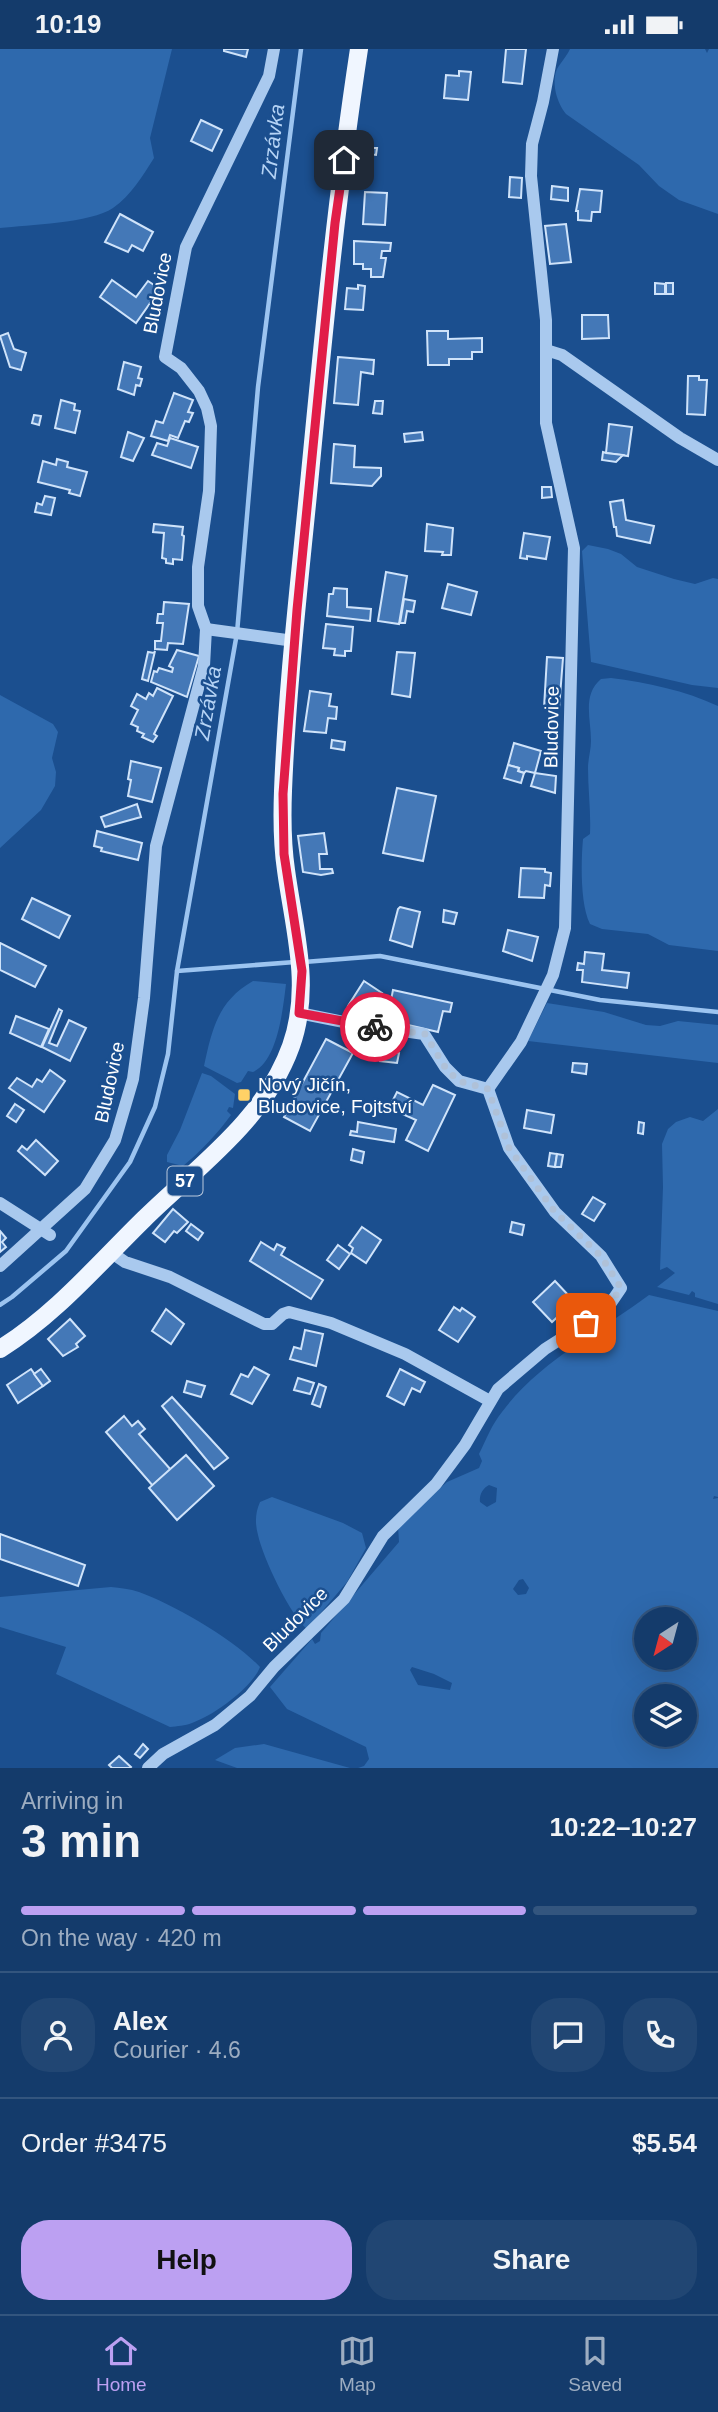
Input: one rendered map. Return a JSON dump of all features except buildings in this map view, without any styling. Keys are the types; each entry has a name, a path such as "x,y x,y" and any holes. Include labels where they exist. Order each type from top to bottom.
{"main road":[{"name":"57","path":"0,1349 62,1301 146,1217 217,1152 259,1105 284,1063 292,1042 299,1013 302,971 282,825 294,641 335,223 359,49"}],"street":[{"name":"Bludovice","path":"0,1266 45,1231 85,1189 116,1140 132,1079 144,998 156,846 212,630 198,606 198,567 209,491 211,426 199,391 181,368 165,357 186,247 269,76 274,49"},
{"name":"Bludovice","path":"148,1768 163,1754 215,1725 250,1696 274,1667 344,1599 383,1536 436,1484 465,1445 498,1389 545,1349 606,1310 621,1288 601,1256 555,1212 509,1148 488,1089 521,1042 532,1020 553,975 565,928 574,548 546,423 546,320 531,176 532,144 553,49"},
{"path":"546,350 562,355 680,438 718,460"},
{"path":"212,630 294,641"},
{"path":"299,1013 425,1034 445,1067 458,1081 488,1089"},
{"path":"0,1203 45,1231"},
{"path":"111,1252 125,1262 170,1277 264,1324 272,1324 283,1314 292,1312 345,1328 405,1354 490,1401"}],"shaded area":[{"path":"0,49 172,49 150,138 154,158 131,191 113,208 75,220 0,228"},
{"path":"570,49 705,49 707,53 709,49 718,49 718,214 679,200 659,186 639,165 566,114 558,99 555,75"},
{"path":"588,545 621,554 637,567 674,579 695,584 718,579 718,688 692,685 591,662 582,551"},
{"path":"611,678 666,688 718,706 718,951 669,945 648,934 602,929 590,924 584,905 582,870 583,839 590,834 589,700 595,685 601,679"},
{"path":"0,695 53,724 58,732 52,758 56,772 55,786 41,810 0,848"},
{"path":"253,981 286,984 283,1006 278,1033 268,1057 261,1066 253,1072 248,1071 241,1082 237,1083 204,1066 218,1017 232,998"},
{"path":"547,1003 604,1012 646,1025 660,1026 678,1021 718,1025 718,1063 528,1041"},
{"path":"202,1073 211,1076 235,1094 233,1108 229,1107 227,1111 231,1115 183,1166 167,1162 167,1155 180,1130"},
{"path":"718,1109 718,1304 695,1297 692,1291 689,1295 657,1287 675,1273 667,1267 660,1270 662,1144 668,1129 676,1122 690,1117 703,1121"},
{"path":"649,1295 718,1311 718,1497 714,1496 713,1499 718,1498 718,1768 358,1768 364,1766 369,1759 366,1747 287,1709 270,1687 312,1639 315,1644 320,1641 321,1633 399,1542 398,1526 447,1482 479,1468 482,1461 479,1454 498,1417 534,1377 571,1348","holes":["489,1485 497,1488 496,1502 487,1507 480,1499 482,1492","523,1579 529,1588 526,1594 518,1595 513,1589 519,1580","412,1667 434,1674 452,1683 450,1690 418,1685 410,1670"]},
{"path":"272,1497 343,1523 362,1533 366,1548 347,1582 307,1629 293,1612 278,1585 258,1535 258,1506 260,1502"},
{"path":"111,1587 136,1591 203,1624 260,1667 256,1675 241,1692 210,1714 189,1724 170,1727 56,1674 66,1647 0,1627 0,1597"},
{"path":"264,1744 350,1768 237,1768 215,1760 235,1748"}],"waterway":[{"name":"Zrzávka","path":"0,1305 66,1251 130,1162 155,1107 168,1054 177,971 237,633 258,387 301,49"},
{"path":"304,962 380,956 600,1000 718,1012"},
{"path":"177,971 295,962"}],"way so far":[{"path":"375,1027 425,1034 445,1067 458,1081 488,1089 509,1148 555,1212 601,1256 621,1288 606,1310 586,1323"}],"place":[{"name":"Nový Jičín, Bludovice, Fojtství","path":"244,1095"}],"route":[{"path":"344,160 335,223 294,641 282,841 302,971 299,1013 375,1027"}]}
